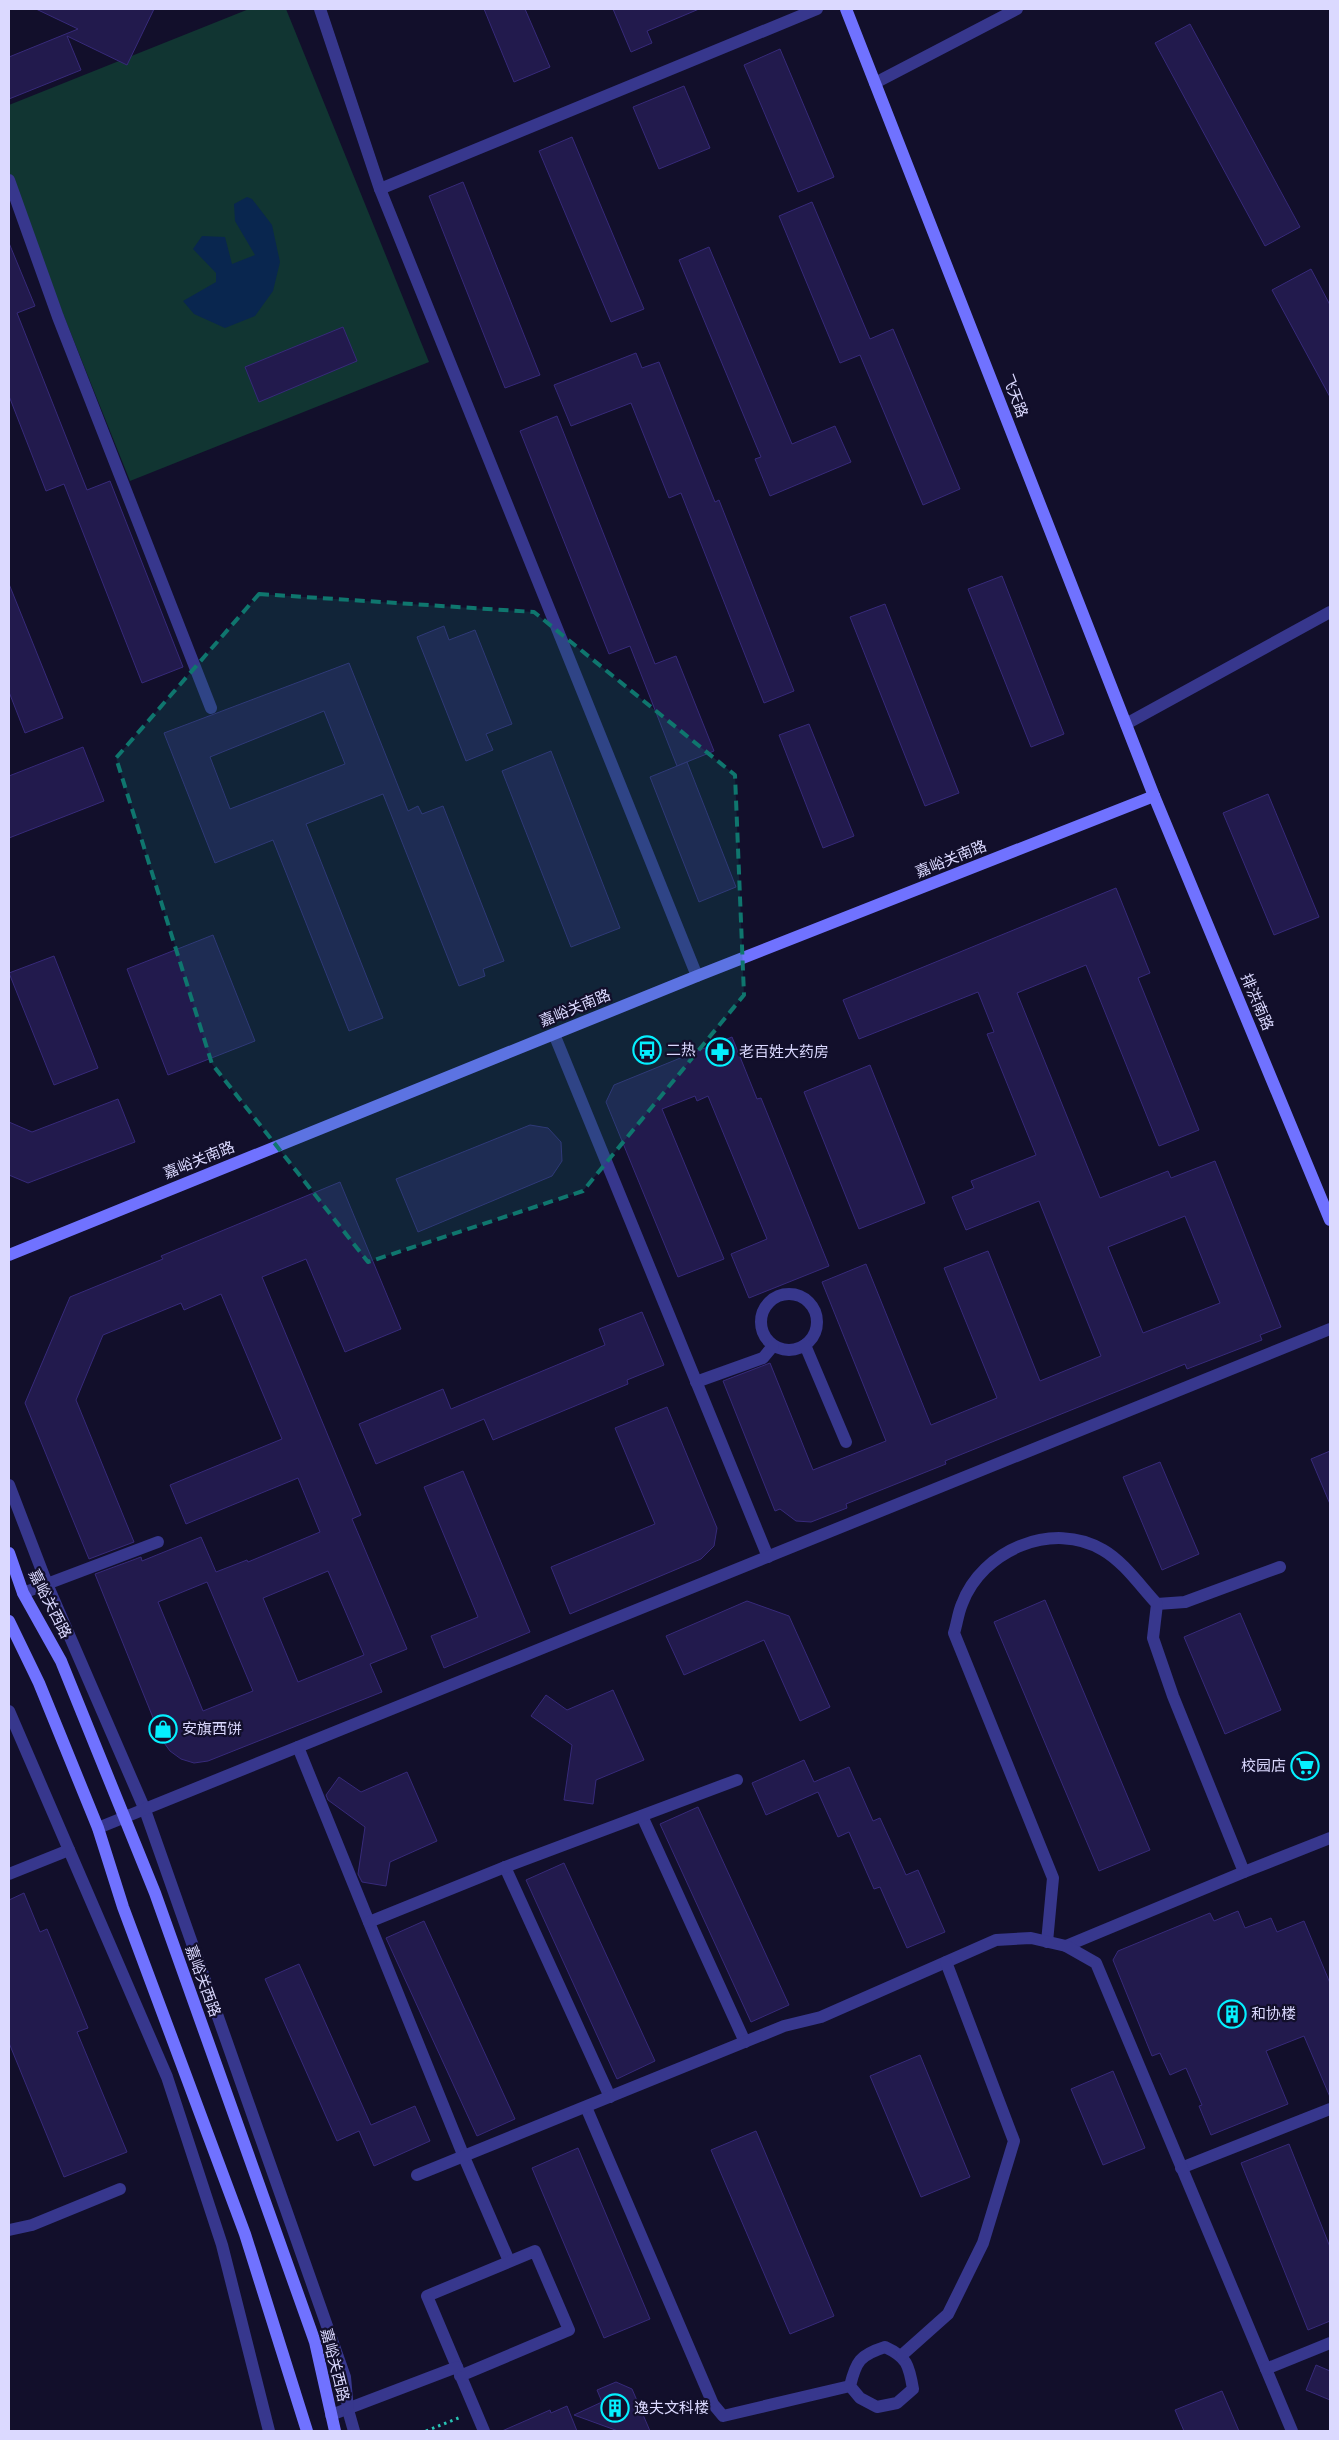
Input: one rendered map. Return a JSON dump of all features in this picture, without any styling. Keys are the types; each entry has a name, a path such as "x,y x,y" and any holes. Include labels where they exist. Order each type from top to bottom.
{"main road":[{"name":"飞天路","path":"846,9 1154,796"},
{"name":"嘉峪关南路","path":"9,1255 697,976 1154,796"},
{"name":"排洪南路","path":"1154,796 1330,1220"},
{"name":"嘉峪关西路","path":"9,1553 23,1593 61,1661 158,1903 315,2342 335,2431"},
{"path":"9,1621 40,1683 98,1828 123,1906 245,2234 307,2431"}],"street":[{"path":"320,9 380,189 697,976"},
{"path":"380,189 817,9"},
{"path":"875,83 1017,9"},
{"path":"9,180 58,317 210,708"},
{"path":"1126,724 1330,612"},
{"path":"554,1034 768,1557"},
{"path":"793,1294 804,1298 812,1306 816,1316 816,1327 812,1337 804,1345 794,1350 784,1350 773,1346 761,1328 761,1317 765,1307 773,1299 782,1295 793,1294"},
{"path":"98,1828 1330,1329"},
{"path":"804,1345 846,1442"},
{"path":"696,1382 763,1358 773,1346"},
{"path":"9,1485 47,1584 145,1810 345,2377 348,2410 354,2431"},
{"path":"1047,1942 1052,1878 954,1633 962,1603 979,1576 1003,1554 1032,1541 1057,1536 1082,1540 1104,1551 1156,1604 1185,1602 1280,1567"},
{"path":"23,1593 158,1542"},
{"path":"1156,1604 1153,1638 1173,1696 1244,1872"},
{"path":"9,1711 167,2076 222,2245 270,2431"},
{"path":"298,1747 464,2157 509,2261"},
{"path":"369,1922 505,1867 737,1780"},
{"path":"642,1816 745,2042"},
{"path":"1066,1946 1244,1872 1329,1843"},
{"path":"9,1874 69,1850"},
{"path":"505,1867 610,2097"},
{"path":"417,2175 784,2026 821,2017 996,1940 1031,1938 1066,1946 1096,1963 1292,2431"},
{"path":"902,2355 948,2314 984,2243 1014,2141 946,1962"},
{"path":"586,2107 713,2404 723,2416 850,2386"},
{"path":"1181,2168 1330,2109"},
{"path":"9,2230 32,2225 120,2189"},
{"path":"331,2415 348,2410 416,2381 458,2371 569,2330 535,2250 427,2296 458,2371 484,2431"},
{"path":"1266,2369 1330,2343"},
{"path":"885,2347 902,2355 910,2373 913,2389 897,2403 877,2407 860,2398 850,2386 855,2366 866,2353 885,2347"}],"path":[{"path":"426,2431 475,2411"}],"highlighted area":[{"path":"259,594 534,612 735,775 744,995 583,1191 368,1262 212,1064 116,758"}],"green space":[{"path":"249,9 286,9 429,362 130,481 9,179 9,105"}],"water":[{"path":"247,197 252,199 272,225 280,262 273,291 255,316 225,328 194,314 183,301 216,282 216,273 193,249 202,236 225,237 232,264 255,255 235,221 234,204"}],"building":[{"path":"36,9 154,9 127,65 67,36 81,70 9,99 9,57 78,29"},
{"path":"484,9 525,9 550,67 514,82"},
{"path":"613,9 699,9 647,31 652,43 631,52"},
{"path":"1190,24 1300,227 1265,246 1155,43"},
{"path":"780,49 834,177 798,192 744,65"},
{"path":"684,86 710,148 659,169 633,107"},
{"path":"572,137 644,309 611,322 539,151"},
{"path":"463,182 540,375 505,388 429,196"},
{"path":"812,202 870,339 893,329 960,489 923,505 860,355 840,363 779,216"},
{"path":"9,243 35,306 17,313 87,490 110,481 183,667 142,683 64,484 46,491 9,396"},
{"path":"709,247 792,444 835,426 851,462 770,496 755,459 761,457 679,260"},
{"path":"1311,269 1330,305 1330,397 1272,290"},
{"path":"343,327 357,361 259,402 245,367"},
{"path":"636,353 642,368 659,362 715,502 719,500 794,691 764,703 681,493 669,498 631,403 571,426 554,385"},
{"path":"557,416 655,664 676,656 714,751 677,766 630,646 609,654 520,431"},
{"path":"1002,576 1064,734 1031,747 968,589"},
{"path":"9,584 63,718 25,733 9,692"},
{"path":"885,604 959,793 925,806 850,617"},
{"path":"444,626 449,640 475,630 512,724 486,734 493,750 466,761 417,637"},
{"path":"349,663 408,811 418,806 422,814 443,806 504,961 483,969 485,976 459,986 383,794 306,824 383,1018 349,1031 273,840 215,863 164,733","holes":["324,711 345,764 230,809 210,757"]},
{"path":"809,724 854,836 823,848 779,735"},
{"path":"83,747 104,801 9,838 9,776"},
{"path":"551,751 620,928 571,947 502,771"},
{"path":"687,762 736,887 699,902 650,777"},
{"path":"1268,794 1319,917 1274,935 1223,813"},
{"path":"1116,888 1150,973 1138,978 1199,1130 1159,1146 1086,965 1017,993 1100,1198 1168,1171 1171,1178 1215,1161 1281,1327 1260,1335 1262,1340 1187,1369 1185,1364 945,1461 946,1464 846,1504 847,1508 811,1522 796,1521 780,1509 775,1511 723,1381 770,1363 813,1470 886,1441 822,1282 866,1264 931,1425 997,1398 944,1268 988,1251 1040,1381 1101,1356 1039,1201 966,1230 952,1197 974,1188 971,1181 1036,1155 987,1034 994,1032 978,992 859,1039 843,1000","holes":["1185,1216 1220,1303 1143,1333 1108,1247"]},
{"path":"213,935 255,1041 168,1075 127,969"},
{"path":"54,956 98,1068 54,1085 9,973"},
{"path":"732,1037 757,1099 761,1098 829,1266 749,1298 731,1254 767,1239 708,1096 697,1101 695,1096 662,1109 724,1259 678,1277 606,1102 614,1085"},
{"path":"870,1065 925,1203 859,1229 804,1092"},
{"path":"118,1099 135,1142 28,1183 9,1175 9,1122 32,1132"},
{"path":"530,1125 548,1128 561,1142 562,1161 552,1176 418,1232 396,1179"},
{"path":"340,1182 401,1329 345,1352 306,1259 262,1277 361,1515 352,1519 407,1649 370,1664 382,1692 208,1761 194,1763 181,1759 170,1751 162,1740 95,1574 141,1557 142,1561 201,1537 216,1572 247,1560 248,1562 320,1532 298,1478 186,1524 170,1485 282,1439 221,1294 184,1310 181,1303 103,1335 76,1400 134,1542 89,1559 25,1403 70,1297 163,1259 161,1256","holes":["328,1571 364,1655 298,1682 263,1598","207,1582 253,1691 203,1711 158,1602"]},
{"path":"642,1312 664,1365 627,1380 628,1384 493,1440 484,1419 376,1464 359,1424 443,1389 451,1409 605,1345 599,1329"},
{"path":"667,1407 717,1528 714,1546 701,1559 570,1614 551,1567 655,1524 615,1428"},
{"path":"1330,1451 1330,1504 1311,1459"},
{"path":"1160,1462 1199,1554 1162,1570 1123,1477"},
{"path":"463,1471 530,1632 444,1668 431,1636 478,1617 424,1487"},
{"path":"1045,1600 1150,1850 1099,1871 994,1622"},
{"path":"747,1601 789,1616 830,1707 800,1721 764,1640 684,1675 666,1636"},
{"path":"1240,1613 1281,1710 1225,1734 1184,1637"},
{"path":"613,1690 644,1760 596,1780 593,1804 564,1800 572,1745 531,1716 546,1695 567,1710"},
{"path":"804,1760 814,1782 849,1767 873,1821 880,1818 906,1875 918,1870 945,1932 907,1948 880,1887 874,1889 849,1832 838,1837 818,1792 766,1815 752,1783"},
{"path":"407,1772 437,1841 390,1862 386,1886 362,1882 358,1874 365,1827 328,1800 326,1795 339,1777 361,1792"},
{"path":"698,1807 789,2005 751,2022 660,1824"},
{"path":"564,1863 655,2061 617,2079 526,1880"},
{"path":"24,1893 40,1932 47,1929 88,2028 77,2032 127,2152 64,2177 9,2043 9,1900"},
{"name":"和协楼","path":"1238,1911 1245,1928 1271,1918 1277,1932 1304,1921 1330,1983 1330,2097 1304,2036 1266,2051 1288,2104 1211,2135 1199,2106 1202,2105 1186,2068 1170,2075 1160,2053 1152,2056 1113,1960 1118,1951 1210,1913 1214,1921"},
{"path":"424,1921 515,2119 477,2136 386,1938"},
{"path":"299,1964 371,2125 415,2106 430,2141 374,2166 359,2131 337,2141 265,1979"},
{"path":"920,2055 970,2177 921,2197 870,2076"},
{"path":"1113,2071 1145,2148 1103,2165 1071,2089"},
{"path":"756,2131 834,2316 790,2334 711,2150"},
{"path":"1289,2144 1330,2247 1330,2321 1308,2330 1241,2163"},
{"path":"578,2148 650,2319 604,2338 532,2168"},
{"path":"1316,2365 1330,2371 1330,2400 1306,2390"},
{"name":"逸夫文科楼","path":"616,2382 632,2389 650,2431 618,2431 574,2415 602,2402 597,2390"},
{"path":"1222,2391 1239,2431 1184,2431 1175,2410"},
{"path":"567,2406 577,2431 502,2431 550,2410 551,2413"}],"place":[{"name":"二热","path":"647,1050"},
{"name":"老百姓大药房","path":"720,1052"},
{"name":"安旗西饼","path":"163,1729"},
{"name":"校园店","path":"1305,1766"},
{"name":"和协楼","path":"1232,2014"},
{"name":"逸夫文科楼","path":"615,2408"}]}
